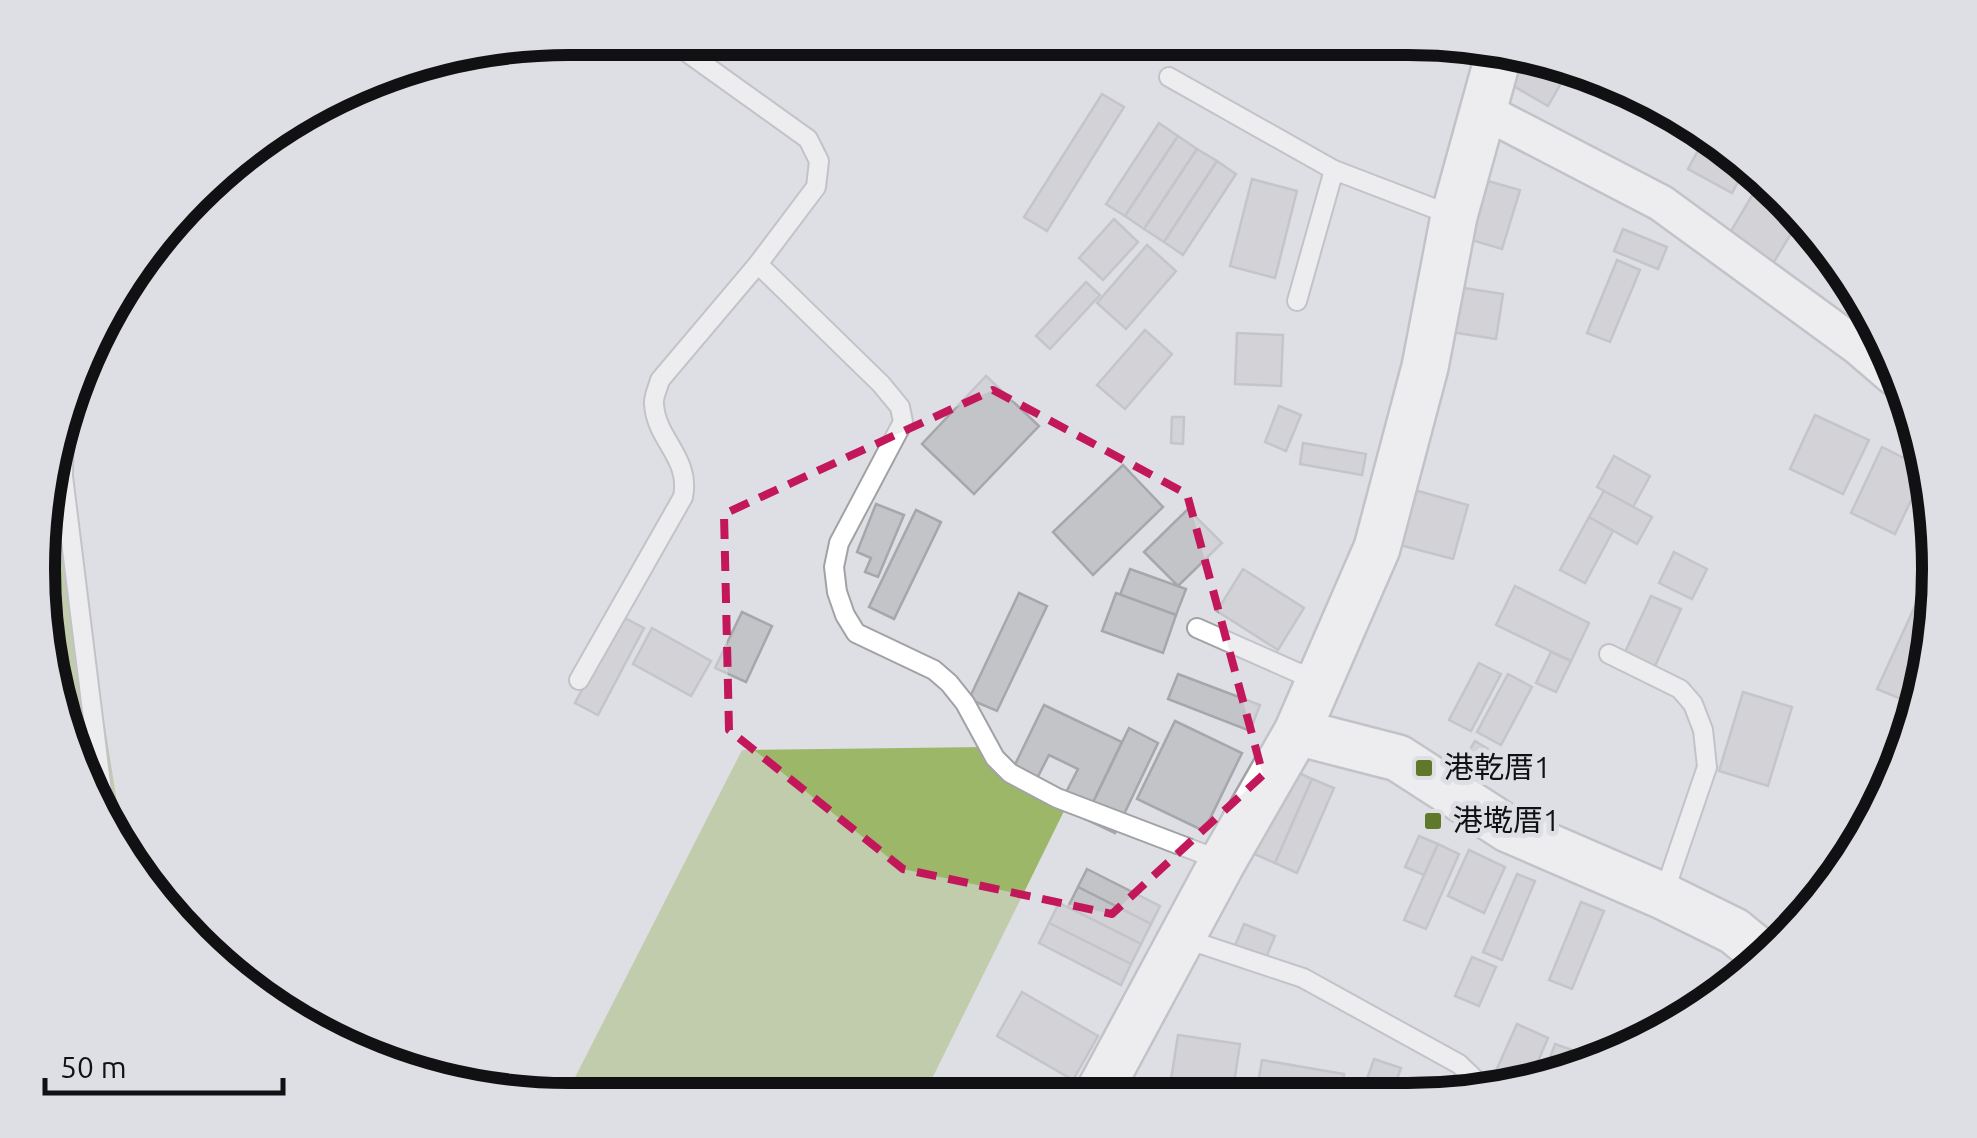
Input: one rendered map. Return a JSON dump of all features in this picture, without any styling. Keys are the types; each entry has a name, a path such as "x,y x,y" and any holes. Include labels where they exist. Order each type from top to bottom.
{"street":[{"path":"1104,1083 1297,732 1377,548 1424,367 1454,216 1496,63"},
{"path":"1482,110 1661,204 1864,334"},
{"path":"1297,732 1398,758 1508,829 1663,896 1734,931 1755,948"}],"lane":[{"path":"580,680 683,497 687,477 653,402 660,380 758,264 816,187 819,161 808,139 691,55"},
{"path":"1169,76 1334,170 1454,216"},
{"path":"1297,301 1334,170"},
{"path":"758,264 900,407 902,422 839,543 834,566 844,615 856,633 934,670 949,683 965,703 995,758 1010,773 1057,798 1223,862"},
{"path":"63,482 100,780"},
{"path":"1197,628 1319,682"},
{"path":"1609,654 1680,690 1693,704 1703,730 1707,767 1663,896"},
{"path":"1182,938 1302,978 1459,1064 1475,1079"}],"highlighted area":[{"path":"993,390 1187,494 1263,775 1112,914 903,869 729,730 724,514"}],"shaded area":[{"path":"64,472 119,817 82,734 59,636 56,535"},
{"path":"986,747 1067,805 930,1083 572,1083 742,750"}],"building":[{"path":"1503,64 1563,79 1548,106 1498,77"},
{"path":"1102,94 1124,107 1047,231 1024,217"},
{"path":"1159,123 1178,136 1125,216 1106,204"},
{"path":"1178,136 1197,149 1144,229 1125,216"},
{"path":"1700,146 1740,177 1732,193 1688,169"},
{"path":"1197,149 1217,161 1164,242 1144,229"},
{"path":"1217,161 1236,174 1183,255 1164,242"},
{"path":"1252,179 1297,191 1275,278 1230,266"},
{"path":"1488,181 1520,190 1502,249 1471,240"},
{"path":"1754,192 1793,229 1766,275 1721,248"},
{"path":"1114,219 1138,242 1103,280 1079,258"},
{"path":"1623,229 1667,247 1658,269 1614,251"},
{"path":"1147,245 1176,271 1126,329 1097,303"},
{"path":"1617,260 1640,270 1610,342 1587,333"},
{"path":"1086,282 1100,295 1050,349 1036,336"},
{"path":"1451,286 1503,294 1496,339 1444,331"},
{"path":"1145,330 1172,354 1125,409 1097,385"},
{"path":"1237,333 1283,335 1281,386 1235,384"},
{"path":"986,376 1039,426 974,494 922,444"},
{"path":"1279,406 1301,415 1286,451 1265,442"},
{"path":"1815,415 1869,440 1843,494 1790,469"},
{"path":"1172,417 1184,417 1183,444 1171,443"},
{"path":"1303,443 1366,454 1362,475 1300,464"},
{"path":"1882,447 1910,461 1916,490 1895,534 1851,513"},
{"path":"1614,456 1650,476 1633,507 1597,487"},
{"path":"1123,465 1163,507 1093,575 1053,532"},
{"path":"1411,489 1468,505 1453,559 1396,544"},
{"path":"1604,491 1652,517 1637,544 1589,517"},
{"path":"876,504 904,515 878,577 865,572 871,558 857,552"},
{"path":"1188,509 1222,543 1178,586 1144,552"},
{"path":"916,510 941,522 894,619 869,607"},
{"path":"1589,517 1613,531 1585,583 1560,570"},
{"path":"1674,552 1707,569 1692,599 1659,583"},
{"path":"1130,569 1186,589 1176,615 1120,595"},
{"path":"1243,569 1304,608 1278,650 1217,611"},
{"path":"1515,586 1589,623 1571,661 1496,625"},
{"path":"1019,593 1047,606 997,711 969,699"},
{"path":"1116,593 1176,615 1163,653 1102,631"},
{"path":"1651,596 1681,609 1650,677 1620,663"},
{"path":"1916,604 1921,606 1912,669 1901,699 1877,689"},
{"path":"742,612 772,626 746,682 715,668"},
{"path":"621,616 644,628 598,715 575,703"},
{"path":"652,628 711,661 691,696 633,664"},
{"path":"1551,652 1571,661 1556,692 1536,683"},
{"path":"1479,663 1501,674 1471,731 1449,720"},
{"path":"1178,674 1260,705 1250,731 1168,699"},
{"path":"1508,674 1532,687 1501,745 1477,732"},
{"path":"1743,692 1792,707 1768,786 1719,771"},
{"path":"1044,705 1122,742 1085,819 1059,806 1078,769 1049,755 1030,792 1007,781"},
{"path":"1175,721 1242,753 1204,831 1137,799"},
{"path":"1129,728 1158,743 1115,833 1085,819"},
{"path":"1475,741 1496,754 1479,782 1458,769"},
{"path":"1289,768 1312,779 1275,863 1252,853"},
{"path":"1312,779 1334,788 1297,873 1275,863"},
{"path":"1419,836 1438,844 1424,875 1405,867"},
{"path":"1438,844 1459,854 1426,929 1404,920"},
{"path":"1469,850 1505,867 1484,913 1448,896"},
{"path":"1087,869 1160,906 1151,924 1078,887"},
{"path":"1517,874 1535,881 1502,960 1483,952"},
{"path":"1078,887 1151,924 1141,944 1068,907"},
{"path":"1581,902 1604,911 1572,989 1549,980"},
{"path":"1059,903 1141,944 1131,964 1049,923"},
{"path":"1049,923 1131,964 1121,985 1039,943"},
{"path":"1244,924 1275,936 1260,972 1229,960"},
{"path":"1472,957 1496,967 1479,1006 1455,996"},
{"path":"1022,992 1098,1036 1073,1080 997,1036"},
{"path":"1517,1024 1548,1038 1536,1066 1494,1076"},
{"path":"1178,1035 1240,1044 1234,1083 1171,1080"},
{"path":"1555,1044 1581,1053 1573,1056 1548,1063"},
{"path":"1374,1059 1401,1068 1396,1083 1366,1083"},
{"path":"1262,1060 1344,1074 1343,1083 1258,1083"}],"place":[{"name":"港乾厝1","path":"1424,768"},
{"name":"港墘厝1","path":"1433,821"}]}
